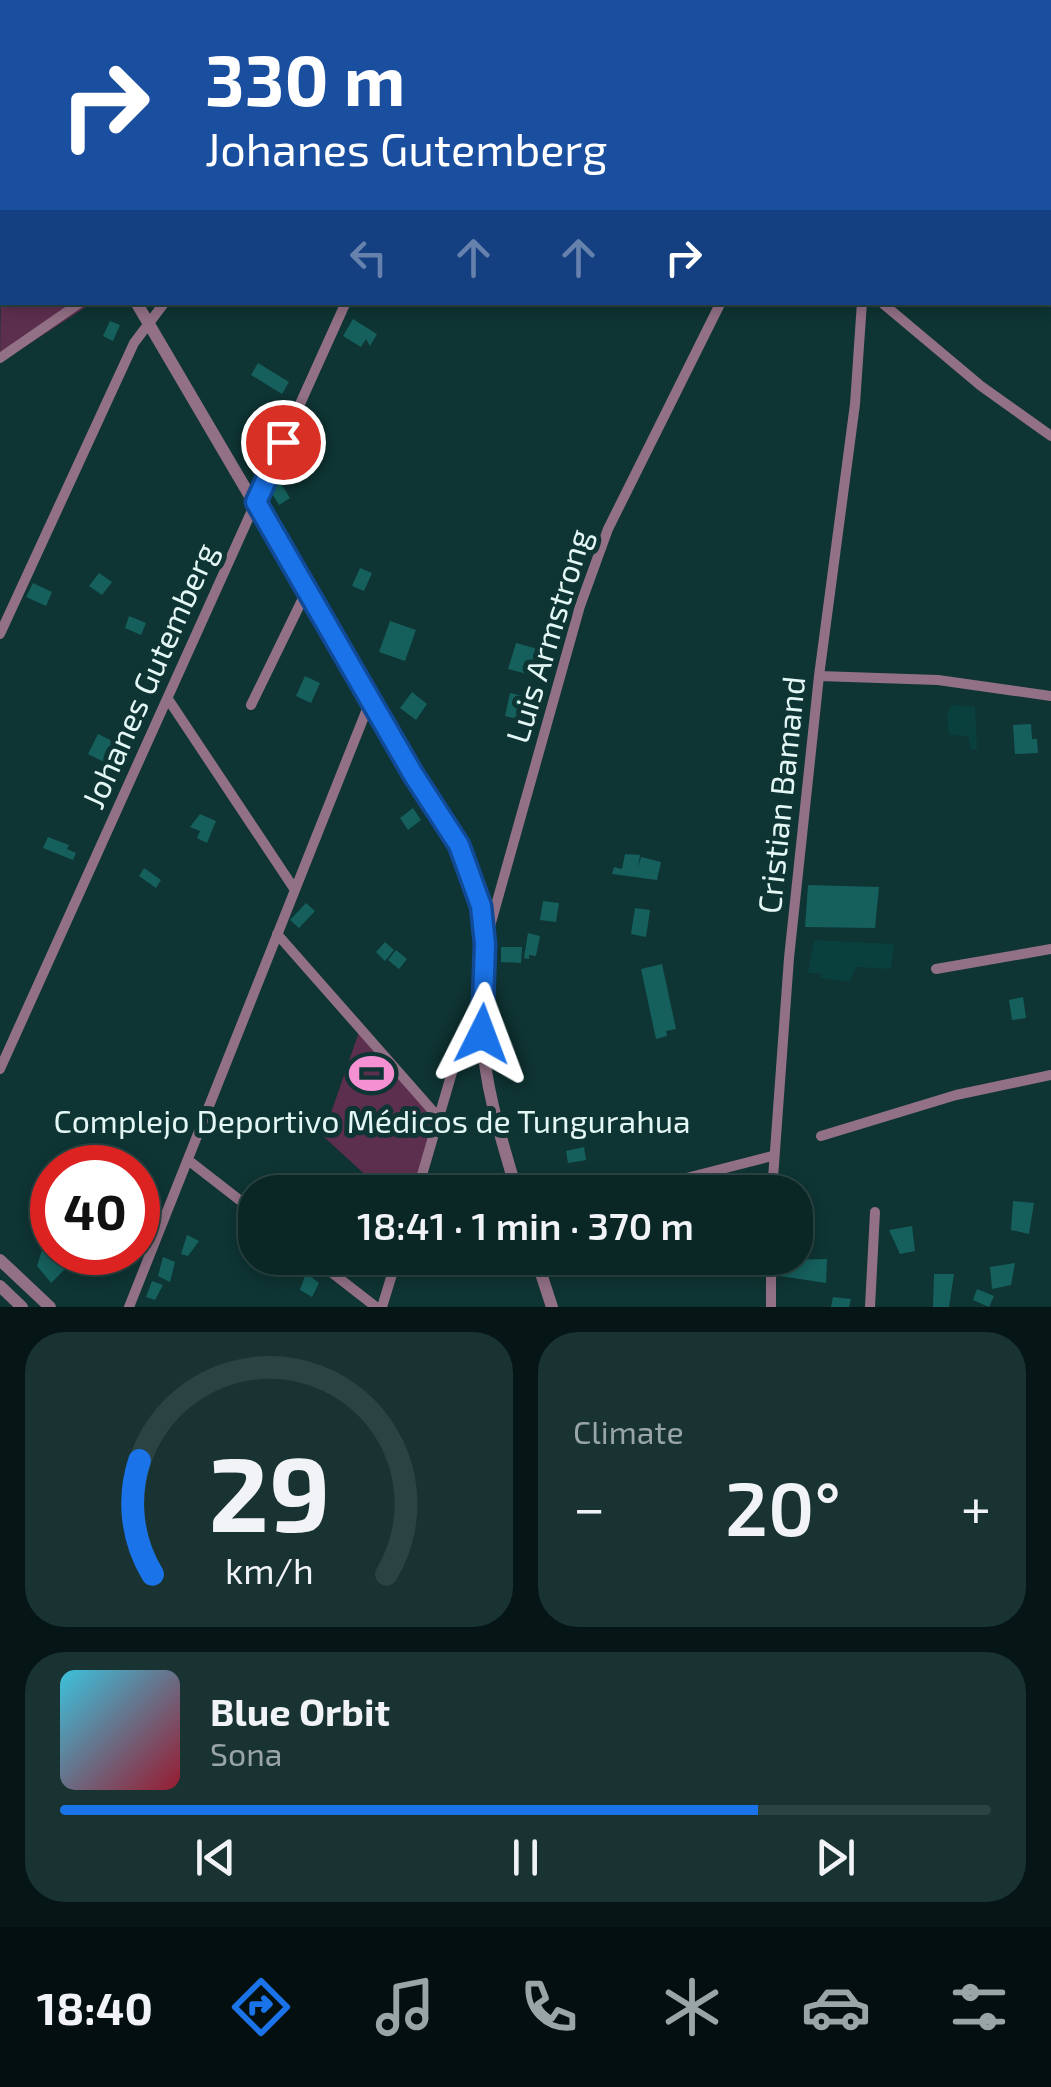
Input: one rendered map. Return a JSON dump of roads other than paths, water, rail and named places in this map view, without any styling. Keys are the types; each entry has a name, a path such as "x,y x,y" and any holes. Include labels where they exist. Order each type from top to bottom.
{"street":[{"path":"0,358 77,305"},
{"path":"138,305 413,774 459,845 481,906 485,944 482,1034 492,1104 512,1175"},
{"path":"0,634 134,343 163,305"},
{"name":"Johanes Gutemberg","path":"0,1070 345,305"},
{"name":"Luis Armstrong","path":"485,944 580,606 608,529 720,305"},
{"name":"Cristian Bamand","path":"772,1175 789,958 819,676 854,404 862,305"},
{"path":"886,305 981,386 1051,436"},
{"path":"251,705 307,589"},
{"path":"819,676 938,680 1051,696"},
{"path":"168,698 295,890"},
{"path":"129,1307 371,698"},
{"path":"277,934 439,1118"},
{"path":"936,969 1051,948"},
{"path":"422,1175 460,1045 482,1034"},
{"path":"820,1136 956,1095 1051,1075"},
{"path":"698,1175 772,1156"},
{"path":"188,1160 238,1199"},
{"path":"870,1307 875,1212"},
{"path":"0,1260 50,1307"},
{"path":"336,1275 379,1307 390,1275"},
{"path":"542,1275 552,1307"},
{"path":"771,1307 772,1275"},
{"path":"0,1286 22,1307"}],"place":[{"name":"Complejo Deportivo Médicos de Tungurahua","path":"372,1074"}]}
